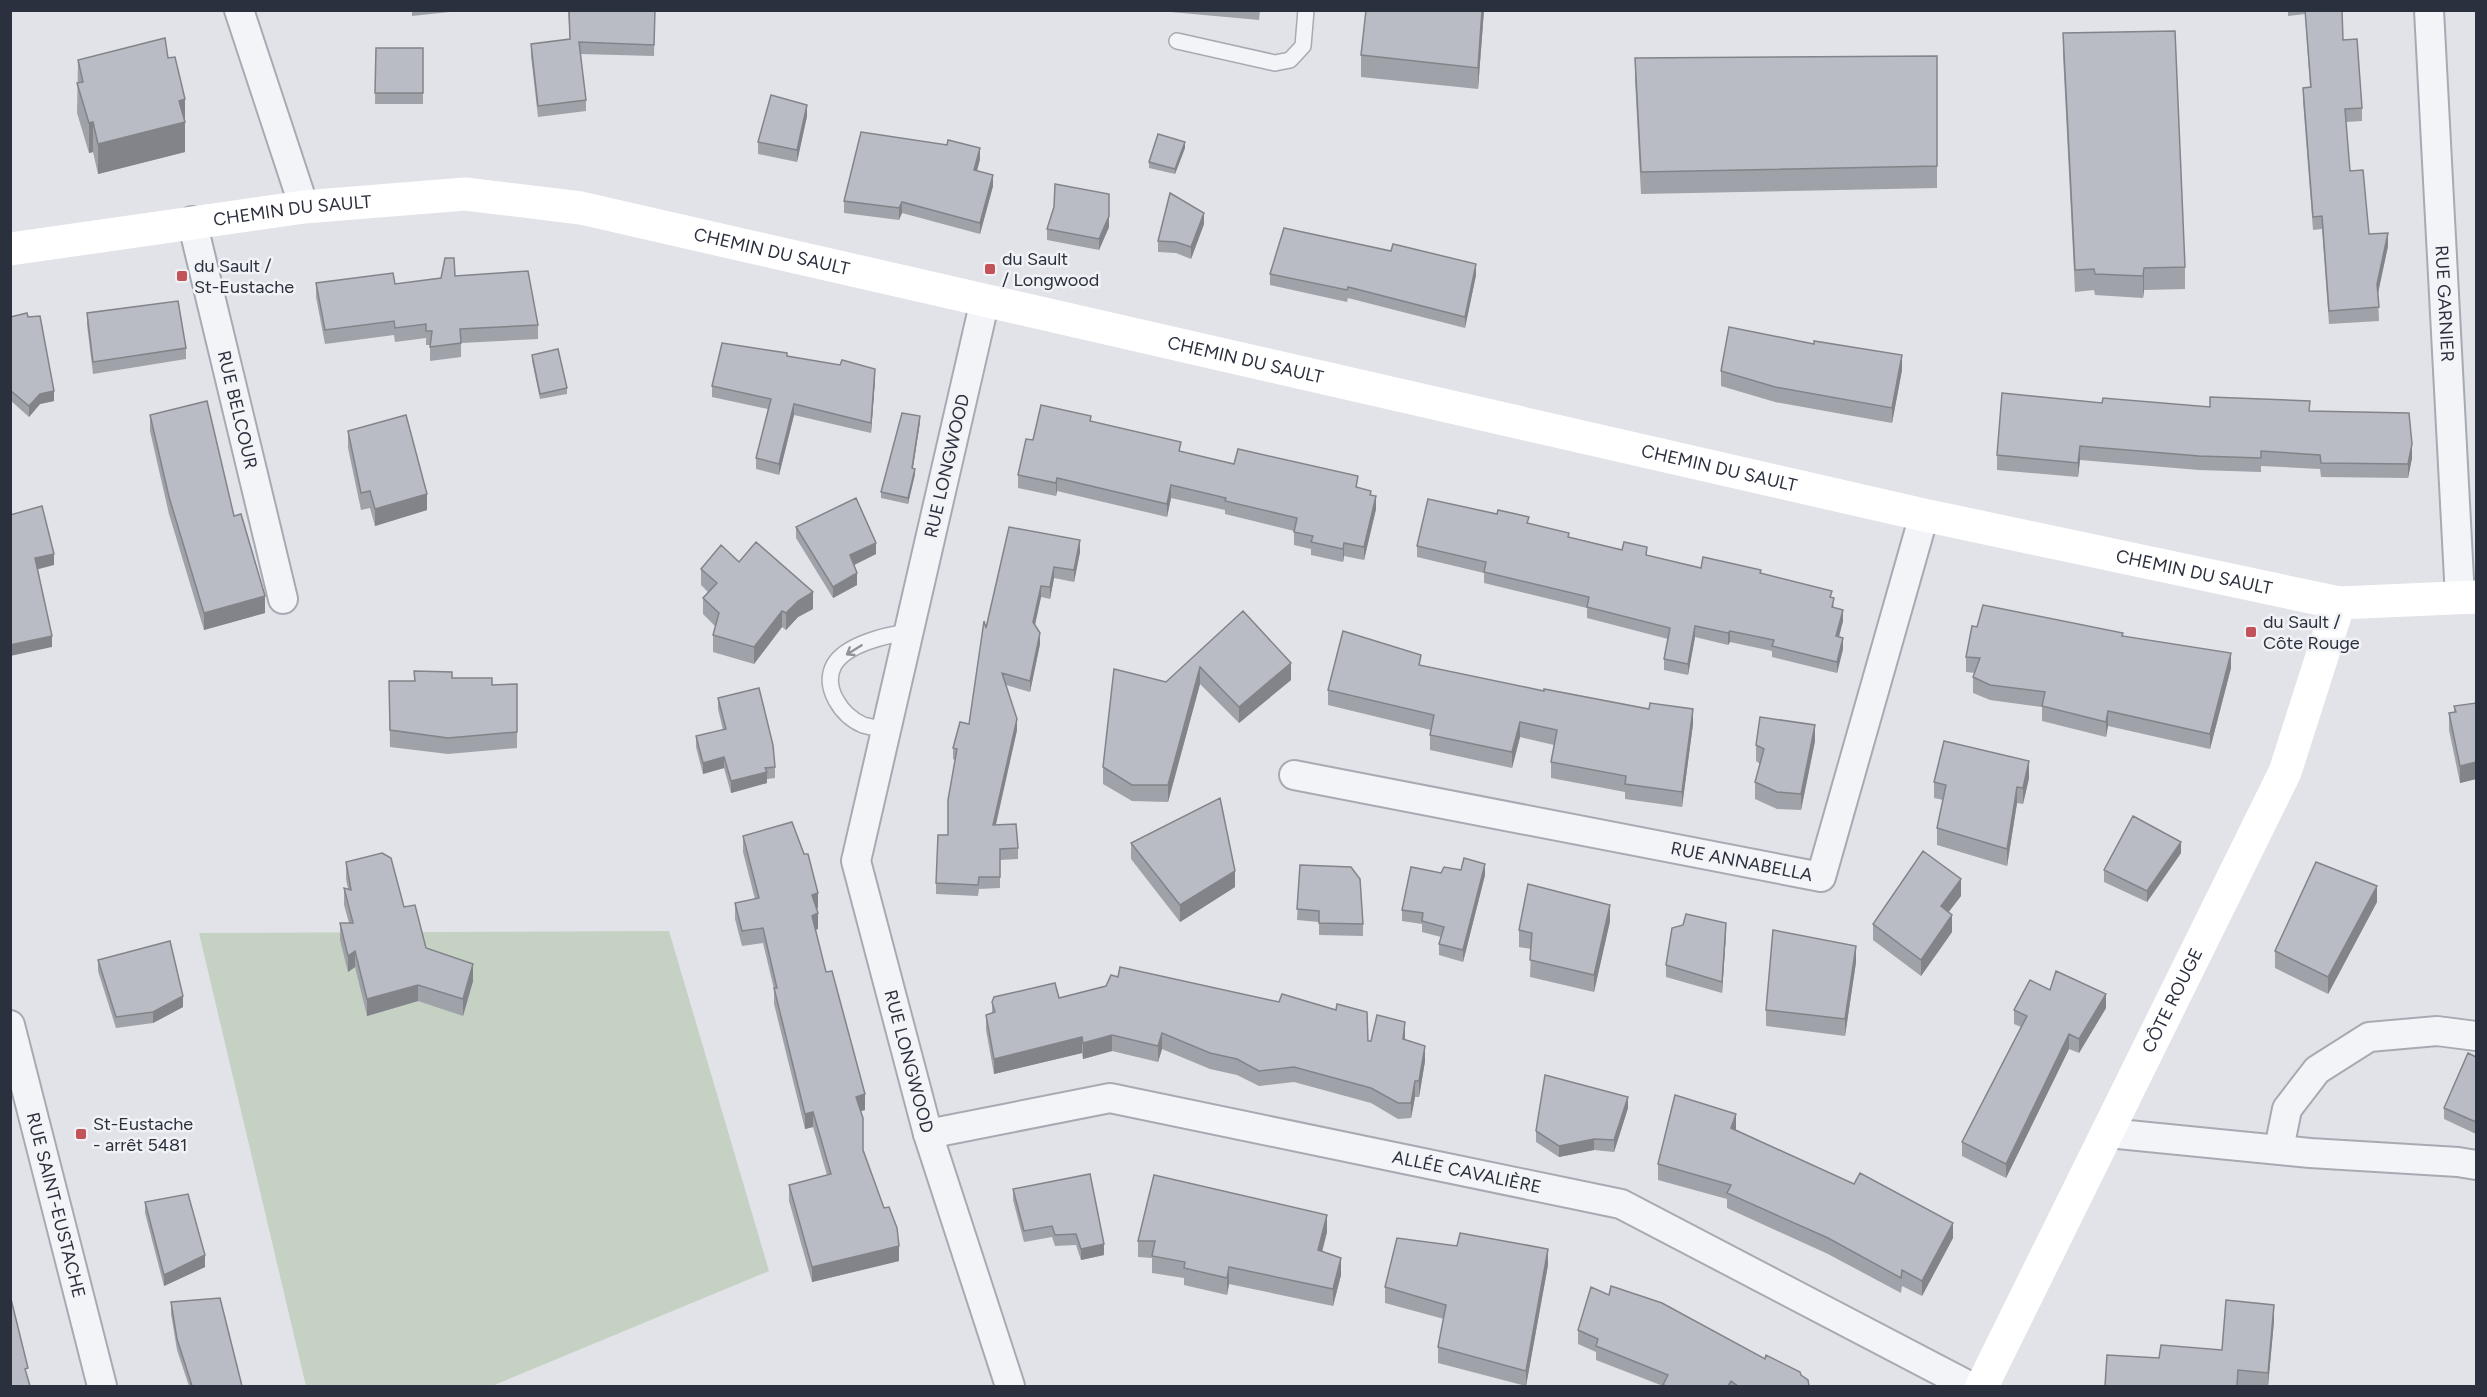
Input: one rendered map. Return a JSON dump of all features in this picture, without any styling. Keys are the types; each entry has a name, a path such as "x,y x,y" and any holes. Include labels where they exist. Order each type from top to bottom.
{"street":[{"path":"239,10 304,207"},
{"name":"RUE GARNIER","path":"2429,10 2468,598"},
{"name":"CHEMIN DU SAULT","path":"10,249 192,221 304,207 465,194 582,208 1924,515 2339,603 2468,598"},
{"name":"RUE BELCOUR","path":"192,221 283,599"},
{"name":"RUE LONGWOOD","path":"985,300 856,861 928,1134 1010,1386"},
{"name":"RUE ANNABELLA","path":"1294,775 1821,877 1924,515"},
{"name":"CÔTE ROUGE","path":"1983,1386 2285,772 2339,603"},
{"name":"RUE SAINT-EUSTACHE","path":"10,1025 102,1386"},
{"path":"2279,1149 2287,1109 2317,1070 2369,1037 2437,1030 2476,1036"},
{"name":"ALLÉE CAVALIÈRE","path":"928,1134 1110,1098 1621,1204 1969,1386"},
{"path":"2108,1133 2279,1149 2458,1161 2476,1165"}],"lane":[{"path":"1178,41 1275,63 1290,60 1303,46 1306,10"},
{"path":"886,730 862,724 840,706 830,685 834,664 852,649 883,635 908,632"}],"green space":[{"path":"669,931 769,1271 492,1386 306,1386 199,933"}],"building":[{"path":"569,10 655,10 654,45 579,42 586,100 538,106 531,44 570,39"},
{"path":"1366,10 1482,10 1478,68 1361,55"},
{"path":"2305,10 2342,10 2343,40 2357,39 2362,108 2345,109 2350,171 2363,170 2369,234 2388,233 2377,284 2379,307 2329,311 2322,216 2313,217 2303,88 2311,87"},
{"path":"2175,31 2185,267 2144,268 2143,276 2095,274 2094,269 2075,270 2063,33"},
{"path":"165,38 168,58 175,57 185,99 179,101 185,122 98,144 93,122 89,123 77,83 83,82 78,60"},
{"path":"376,48 423,48 423,93 375,93"},
{"path":"1937,56 1937,166 1641,172 1635,58"},
{"path":"771,95 807,105 797,150 758,142"},
{"path":"861,132 947,145 948,140 980,148 974,170 993,175 980,223 902,202 899,208 844,201"},
{"path":"1158,134 1185,142 1175,169 1149,162"},
{"path":"1055,184 1109,194 1109,216 1099,239 1047,229 1054,207"},
{"path":"1170,193 1204,213 1191,247 1176,242 1158,241"},
{"path":"1284,228 1391,251 1393,244 1476,264 1465,317 1348,287 1347,290 1270,274"},
{"path":"445,258 454,258 455,276 528,271 538,325 460,329 461,343 430,347 432,331 426,331 426,324 395,328 394,321 325,330 316,283 393,273 395,284 441,278"},
{"path":"178,301 186,348 93,362 87,313"},
{"path":"27,313 28,317 40,316 54,391 40,394 29,406 10,390 10,317"},
{"path":"1729,327 1814,344 1814,341 1902,355 1892,408 1775,387 1721,371"},
{"path":"722,343 787,353 787,356 840,365 842,360 875,369 871,423 794,404 779,464 756,458 771,399 712,386"},
{"path":"558,349 567,388 540,394 532,355"},
{"path":"2002,393 2102,403 2103,398 2210,407 2210,397 2310,401 2309,411 2409,413 2412,444 2408,464 2321,463 2320,455 2261,451 2261,458 2199,456 2080,446 2078,463 1997,455"},
{"path":"207,401 234,516 241,514 265,596 204,613 169,497 150,415"},
{"path":"1041,405 1091,416 1090,421 1181,442 1179,451 1234,464 1238,449 1358,476 1356,487 1371,491 1370,495 1376,496 1364,547 1344,543 1343,549 1311,542 1313,536 1294,532 1297,518 1171,485 1167,504 1057,478 1056,483 1018,475 1026,439 1033,440"},
{"path":"902,413 920,416 912,468 915,469 908,498 881,492"},
{"path":"406,415 427,494 375,509 370,491 361,493 348,431"},
{"path":"856,498 876,543 850,555 857,573 833,587 796,527"},
{"path":"1428,499 1497,514 1498,510 1529,517 1527,523 1569,533 1568,537 1622,550 1624,542 1647,547 1646,555 1701,568 1703,557 1761,570 1760,573 1832,591 1830,597 1834,598 1832,607 1843,610 1836,636 1843,638 1837,662 1772,646 1774,640 1695,626 1688,664 1664,659 1670,628 1587,607 1589,597 1484,572 1486,562 1417,546"},
{"path":"42,506 54,554 35,558 52,636 10,645 10,515"},
{"path":"1009,527 1080,540 1074,570 1054,567 1050,587 1041,586 1033,622 1040,633 1030,681 1002,673 1017,719 993,825 1016,824 1018,848 1000,849 1000,877 979,877 978,885 936,883 938,835 948,835 948,800 957,749 953,748 960,722 969,724 984,621 986,628"},
{"path":"756,542 813,592 798,601 786,613 782,611 754,647 713,635 719,613 703,598 717,583 701,569 721,545 739,562"},
{"path":"1983,605 2123,633 2122,636 2231,653 2210,734 2108,711 2106,722 2042,706 2045,692 1990,685 1973,677 1980,658 1966,657 1972,626 1977,627"},
{"path":"1243,611 1291,663 1239,707 1200,667 1168,785 1132,785 1103,767 1114,669 1166,682"},
{"path":"1343,631 1421,655 1419,665 1544,691 1544,689 1649,709 1650,703 1693,709 1682,792 1625,784 1626,776 1551,762 1557,730 1520,722 1512,752 1430,735 1434,715 1328,690"},
{"path":"414,671 452,672 452,678 492,678 492,685 517,684 517,732 448,738 390,730 389,681 415,681"},
{"path":"759,688 773,745 775,767 765,768 767,772 731,781 724,757 703,763 696,736 726,729 718,698"},
{"path":"2476,703 2476,762 2460,766 2449,713 2456,712 2454,706"},
{"path":"1760,717 1815,725 1801,794 1777,792 1755,782 1764,749 1756,745"},
{"path":"1944,741 2029,761 2023,788 2017,787 2007,849 1937,828 1946,785 1934,782"},
{"path":"1220,798 1235,871 1180,905 1131,843"},
{"path":"2133,816 2181,842 2147,891 2104,870"},
{"path":"792,822 804,854 808,854 818,893 812,895 818,913 812,916 826,972 832,971 865,1094 856,1097 863,1118 863,1150 884,1208 889,1207 897,1228 899,1246 812,1267 789,1185 831,1174 813,1112 805,1114 774,988 777,988 763,928 742,931 735,903 759,898 743,836"},
{"path":"1923,851 1961,879 1941,906 1952,915 1921,960 1873,924"},
{"path":"382,853 391,858 404,907 415,905 426,948 473,964 463,999 418,985 367,999 355,951 348,956 340,923 353,923 344,888 351,890 346,862"},
{"path":"1464,858 1485,864 1463,950 1439,944 1444,927 1422,921 1423,913 1402,910 1411,867 1441,873 1444,867 1461,870"},
{"path":"2316,862 2377,886 2328,977 2275,951"},
{"path":"1300,865 1351,867 1360,879 1363,924 1319,923 1319,911 1297,909"},
{"path":"1528,884 1610,905 1594,975 1530,960 1532,933 1519,930"},
{"path":"1686,914 1726,923 1722,982 1666,965 1672,928 1683,925"},
{"path":"1773,930 1856,946 1845,1019 1766,1010"},
{"path":"170,941 183,996 153,1012 116,1017 98,960"},
{"path":"1120,967 1279,1002 1282,994 1336,1010 1337,1004 1367,1012 1368,1041 1371,1041 1377,1015 1405,1022 1403,1039 1425,1046 1419,1081 1415,1081 1411,1103 1398,1103 1371,1088 1294,1067 1259,1071 1237,1059 1210,1053 1162,1033 1158,1046 1112,1035 1083,1043 1082,1037 994,1059 986,1015 995,1012 992,1002 994,997 1055,983 1059,998 1106,986 1111,975 1118,977"},
{"path":"2056,971 2106,994 2079,1039 2069,1034 2006,1164 1962,1142 2027,1016 2014,1010 2030,980 2050,990"},
{"path":"2468,1053 2476,1057 2476,1122 2444,1108"},
{"path":"1545,1075 1628,1097 1614,1140 1594,1139 1559,1146 1536,1131"},
{"path":"1675,1095 1736,1114 1731,1128 1854,1184 1860,1173 1953,1223 1922,1281 1902,1270 1901,1278 1828,1238 1727,1193 1731,1185 1658,1164"},
{"path":"1090,1174 1104,1244 1081,1249 1076,1234 1055,1235 1052,1226 1024,1231 1013,1189"},
{"path":"1154,1175 1327,1215 1318,1250 1341,1258 1333,1289 1229,1267 1227,1278 1184,1268 1185,1262 1152,1256 1155,1241 1138,1241"},
{"path":"188,1194 205,1255 164,1275 145,1202"},
{"path":"1460,1233 1548,1249 1526,1371 1438,1347 1446,1305 1385,1287 1397,1238 1457,1246"},
{"path":"1611,1286 1662,1303 1765,1359 1766,1355 1800,1372 1808,1380 1809,1386 1738,1386 1731,1381 1728,1386 1663,1385 1668,1375 1596,1346 1598,1339 1578,1330 1591,1287 1609,1295"},
{"path":"10,1295 28,1368 25,1369 30,1386 10,1386"},
{"path":"220,1298 242,1386 192,1386 177,1339 171,1302"},
{"path":"2226,1300 2274,1305 2268,1373 2238,1370 2237,1386 2105,1386 2107,1355 2159,1358 2161,1345 2222,1350"}],"place":[{"name":"du Sault / Longwood","path":"990,269"},
{"name":"du Sault / St-Eustache","path":"182,276"},
{"name":"du Sault / Côte Rouge","path":"2251,632"},
{"name":"St-Eustache - arrêt 5481","path":"81,1134"}]}
